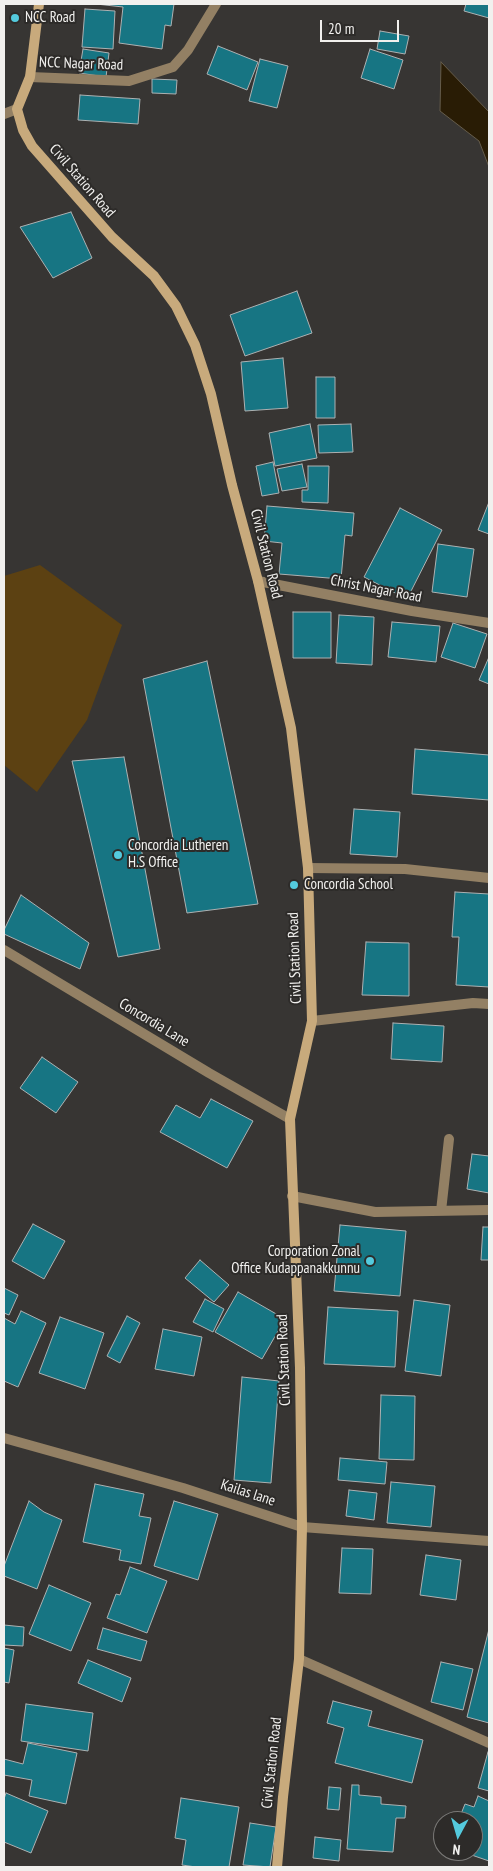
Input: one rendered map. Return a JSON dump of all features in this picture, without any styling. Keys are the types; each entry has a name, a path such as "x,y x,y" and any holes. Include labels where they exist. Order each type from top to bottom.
{"main road":[{"path":"17,109 30,77 39,4"},
{"name":"Civil Station Road","path":"17,109 23,130 32,146 112,237 154,276 176,306 195,345 211,394 232,485 258,581 291,728 308,868 312,1021 290,1119 300,1368 302,1527 299,1659 282,1797 278,1867"}],"street":[{"name":"NCC Nagar Road","path":"30,77 129,81 173,67 188,50 216,4"},
{"path":"4,114 17,109"},
{"name":"Christ Nagar Road","path":"258,581 412,611 489,623"},
{"path":"308,868 404,869 489,878"},
{"name":"Concordia Lane","path":"4,950 209,1073 290,1119"},
{"path":"312,1021 473,1003 489,1004"},
{"path":"441,1211 449,1139"},
{"path":"292,1196 375,1212 489,1210"},
{"name":"Kailas lane","path":"4,1438 183,1488 302,1527 489,1541"},
{"path":"299,1659 489,1743"}],"shaded area":[{"path":"441,62 489,112 489,167 479,141 440,111"},
{"path":"40,565 122,625 87,720 37,792 4,765 4,576"}],"building":[{"path":"96,4 174,4 171,26 165,25 162,49 119,43 123,7"},
{"path":"466,4 489,4 489,18 464,11"},
{"path":"85,9 115,11 113,49 82,47"},
{"path":"380,31 409,36 405,54 377,49"},
{"path":"218,46 258,62 247,90 207,74"},
{"path":"83,49 109,53 106,77 79,73"},
{"path":"370,49 403,60 394,89 361,78"},
{"path":"260,59 288,66 277,108 249,101"},
{"path":"152,79 177,80 176,94 152,93"},
{"path":"80,95 140,99 138,124 78,120"},
{"path":"71,212 92,258 53,278 20,227"},
{"path":"297,291 312,333 245,356 230,315"},
{"path":"283,358 288,408 245,411 241,362"},
{"path":"316,377 335,377 335,418 316,418"},
{"path":"310,424 317,458 275,466 269,433"},
{"path":"351,424 353,452 319,453 318,425"},
{"path":"273,462 279,493 262,496 256,466"},
{"path":"302,464 307,487 282,491 277,469"},
{"path":"308,466 329,466 328,503 302,502 302,490 308,490"},
{"path":"489,502 489,534 478,530"},
{"path":"267,506 354,513 352,536 345,535 341,579 279,574 282,543 264,541"},
{"path":"400,508 442,530 407,599 364,577"},
{"path":"438,544 474,549 467,597 432,592"},
{"path":"293,612 331,612 331,658 293,658"},
{"path":"339,615 374,617 372,665 336,663"},
{"path":"392,622 440,626 436,662 388,657"},
{"path":"453,623 487,634 475,668 441,657"},
{"path":"489,657 489,684 479,680"},
{"path":"207,661 258,904 187,913 143,679"},
{"path":"415,749 489,755 489,800 412,794"},
{"name":"Concordia Lutheren H.S Office","path":"124,757 160,949 118,957 72,761"},
{"path":"354,809 400,812 397,857 350,854"},
{"path":"455,892 489,894 489,987 456,985 459,937 452,937"},
{"path":"21,895 89,943 80,969 4,934 4,930"},
{"path":"366,942 409,943 409,996 362,995"},
{"path":"393,1023 444,1026 442,1062 391,1059"},
{"path":"42,1057 78,1082 56,1113 20,1088"},
{"path":"211,1099 253,1121 227,1168 160,1132 176,1105 200,1118"},
{"path":"472,1154 489,1156 489,1193 467,1189"},
{"path":"33,1224 65,1241 44,1279 12,1261"},
{"name":"Corporation Zonal Office Kudappanakkunnu","path":"340,1225 406,1231 400,1296 334,1291"},
{"path":"483,1227 489,1227 489,1260 481,1260"},
{"path":"200,1260 229,1285 214,1302 185,1278"},
{"path":"4,1288 18,1295 9,1315 4,1313"},
{"path":"238,1292 285,1319 262,1359 215,1332"},
{"path":"205,1299 224,1309 213,1332 193,1322"},
{"path":"414,1300 450,1305 441,1376 405,1371"},
{"path":"328,1307 398,1311 395,1367 324,1364"},
{"path":"21,1311 46,1323 18,1387 4,1381 4,1318 15,1324"},
{"path":"127,1316 140,1323 120,1363 107,1356"},
{"path":"60,1317 104,1333 85,1389 39,1373"},
{"path":"163,1329 202,1337 194,1376 155,1369"},
{"path":"242,1377 279,1381 271,1483 234,1480"},
{"path":"381,1395 415,1396 414,1460 379,1459"},
{"path":"340,1458 387,1462 385,1484 338,1480"},
{"path":"391,1482 435,1486 431,1527 387,1523"},
{"path":"95,1484 144,1494 139,1516 151,1518 141,1564 119,1560 121,1550 83,1542"},
{"path":"349,1490 377,1493 374,1520 346,1516"},
{"path":"29,1501 44,1512 62,1520 37,1589 4,1576 4,1566"},
{"path":"174,1501 218,1514 198,1580 154,1566"},
{"path":"342,1548 373,1549 371,1594 339,1593"},
{"path":"426,1555 461,1560 456,1600 420,1595"},
{"path":"130,1567 167,1581 147,1633 107,1618 116,1594 120,1595"},
{"path":"49,1585 91,1603 71,1651 29,1634"},
{"path":"4,1625 24,1627 23,1646 4,1645"},
{"path":"103,1628 147,1641 141,1661 97,1649"},
{"path":"489,1629 489,1723 467,1717"},
{"path":"4,1648 14,1650 9,1683 4,1682"},
{"path":"88,1660 131,1678 122,1702 78,1683"},
{"path":"441,1662 473,1669 463,1710 431,1702"},
{"path":"333,1701 372,1711 368,1726 423,1740 412,1783 335,1763 344,1728 327,1723"},
{"path":"26,1704 93,1713 88,1751 21,1741"},
{"path":"28,1743 77,1753 66,1804 29,1796 32,1780 4,1775 4,1759 23,1764"},
{"path":"489,1752 489,1791 478,1788"},
{"path":"352,1785 359,1785 359,1795 381,1797 381,1804 406,1806 405,1818 396,1818 393,1852 347,1849"},
{"path":"329,1787 341,1788 339,1810 327,1809"},
{"path":"6,1793 48,1811 31,1853 4,1842 4,1799"},
{"path":"478,1796 489,1801 489,1861 483,1859 483,1811 462,1811 465,1804 474,1807"},
{"path":"181,1798 239,1807 229,1867 182,1865 186,1840 175,1838"},
{"path":"250,1823 276,1827 270,1867 243,1865"},
{"path":"315,1837 341,1840 339,1861 313,1858"}],"place":[{"name":"NCC Road","path":"15,18"},
{"name":"Concordia Lutheren H.S Office","path":"118,855"},
{"name":"Concordia School","path":"294,885"},
{"name":"Corporation Zonal Office Kudappanakkunnu","path":"370,1261"}]}
